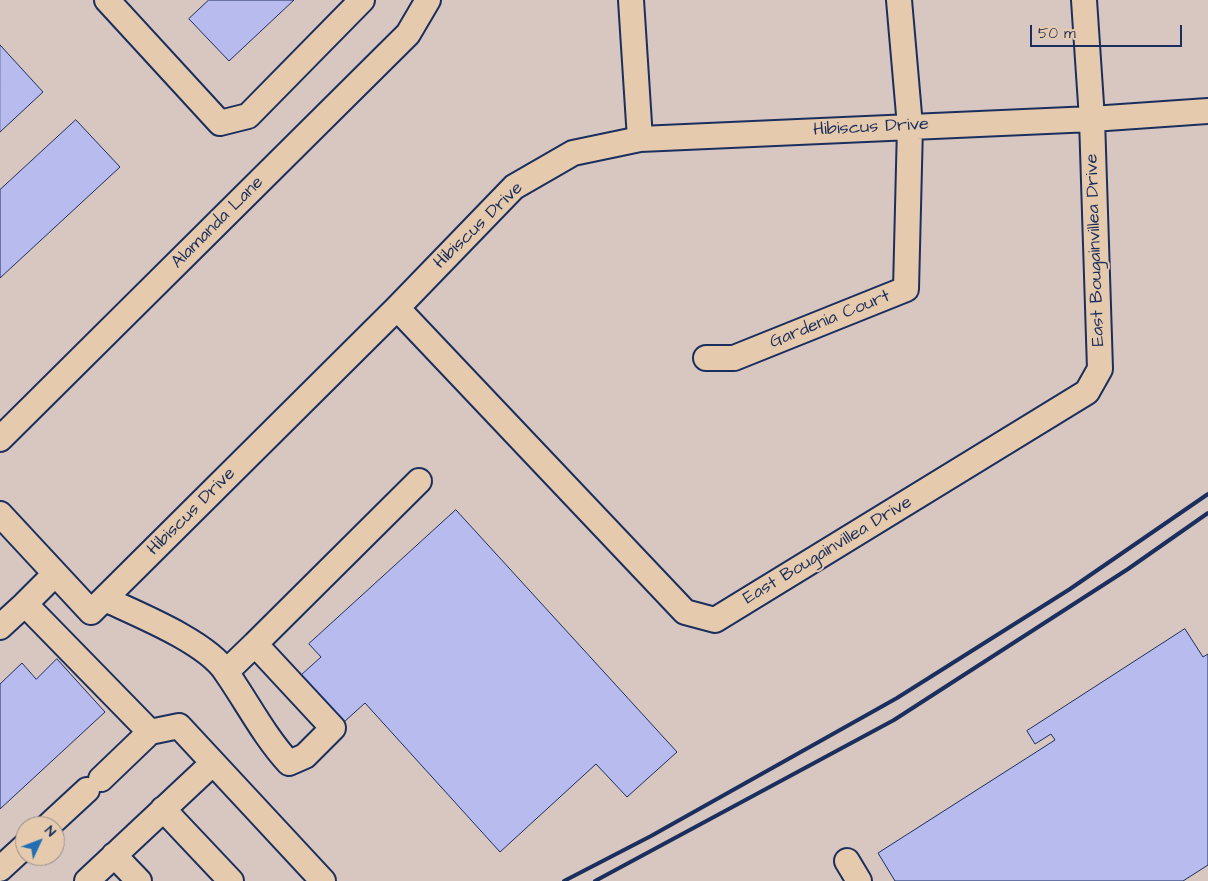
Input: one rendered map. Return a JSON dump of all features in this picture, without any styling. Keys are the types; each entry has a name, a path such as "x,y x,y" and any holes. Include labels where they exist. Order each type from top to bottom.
{"street":[{"path":"107,0 220,123 248,116 362,0"},
{"name":"Alamanda Lane","path":"0,439 408,34 428,0"},
{"path":"631,0 640,139"},
{"name":"Gardenia Court","path":"706,358 734,358 906,289 910,126 899,0"},
{"name":"East Bougainvillea Drive","path":"397,308 685,612 715,620 1087,392 1100,369 1092,118 1084,0"},
{"name":"Hibiscus Drive","path":"98,606 397,308 514,187 573,153 640,139 1208,111"},
{"path":"226,672 419,481"},
{"path":"0,514 55,574 98,606 192,642 222,666 277,750 289,763 305,756 333,728 255,644"},
{"path":"0,627 55,574"},
{"path":"25,604 150,732"},
{"path":"59,816 150,732 180,726 323,881"},
{"path":"86,881 213,763"},
{"path":"163,809 231,881"},
{"path":"0,869 15,855"},
{"path":"114,855 138,881"},
{"path":"848,861 859,881"}],"building":[{"path":"209,0 294,0 229,61 189,19"},
{"path":"0,45 43,92 0,132"},
{"path":"76,120 120,167 0,278 0,190"},
{"path":"456,510 677,752 627,797 596,764 500,852 365,703 344,722 301,675 321,657 309,644"},
{"path":"1185,629 1203,657 1208,654 1208,865 1183,881 895,881 878,853 1055,740 1051,734 1035,744 1027,731"},
{"path":"57,659 105,712 0,809 0,684 22,663 36,679"}],"railway":[{"path":"564,881 651,836 897,698 1070,589 1208,494"},
{"path":"595,881 894,720 1128,569 1208,513"}]}
